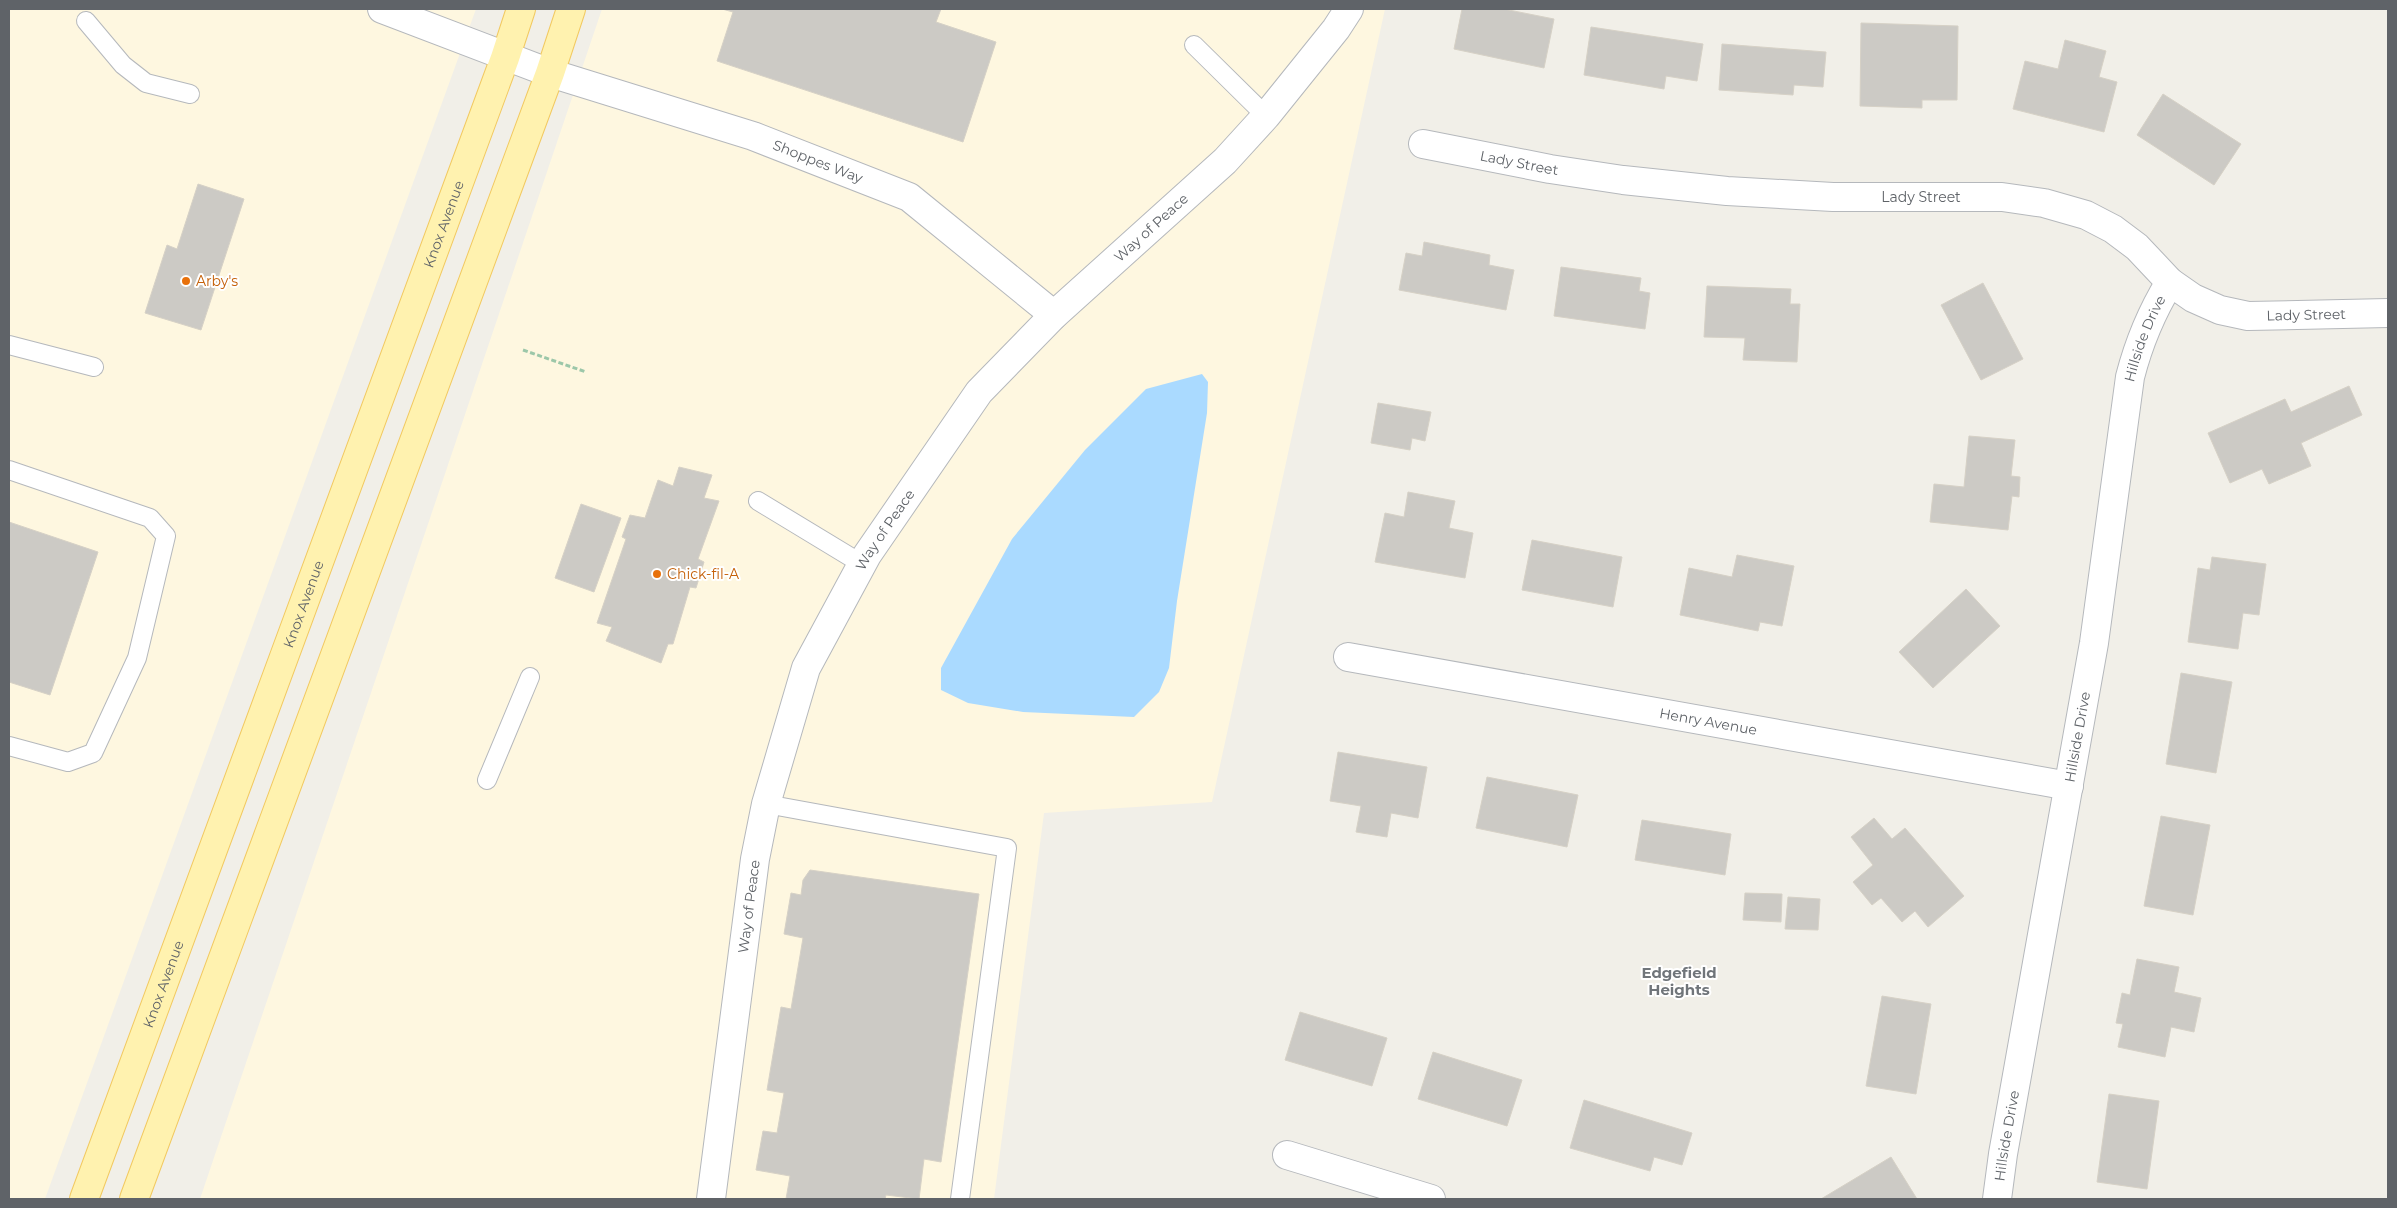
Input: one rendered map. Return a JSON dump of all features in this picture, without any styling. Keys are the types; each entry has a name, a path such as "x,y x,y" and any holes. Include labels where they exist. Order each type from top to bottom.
{"main road":[{"name":"Knox Avenue","path":"84,1199 505,58 521,9"},
{"path":"134,1199 550,73 571,9"}],"street":[{"name":"Shoppes Way","path":"382,9 505,58 753,136 909,198 1054,315"},
{"name":"Way of Peace","path":"711,1199 755,859 766,804 806,668 862,564 979,392 1054,315 1225,161 1266,116 1336,29 1349,9"},
{"name":"Lady Street","path":"1424,144 1623,180 1728,191 1833,198 2002,197 2044,203 2086,215 2113,229 2137,247 2170,282 2193,298 2220,310 2248,316 2388,313"},
{"name":"Hillside Drive","path":"1997,1199 2003,1154 2094,643 2130,377 2138,344 2152,312 2170,282"},
{"name":"Henry Avenue","path":"1348,656 2069,786"},
{"path":"1286,1155 1431,1199"}],"lane":[{"path":"86,21 123,65 146,83 190,94"},
{"path":"1194,45 1266,116"},
{"path":"9,345 94,367"},
{"path":"9,470 150,518 166,536 137,658 93,753 68,762 9,746"},
{"path":"758,501 862,564"},
{"path":"487,780 530,677"},
{"path":"766,804 1007,848 960,1199"}],"path":[{"path":"523,350 586,372"}],"shaded area":[{"path":"9,9 476,9 45,1199 9,1199"},
{"path":"602,9 1385,9 1212,802 1044,813 994,1199 200,1199"}],"water":[{"path":"1202,374 1208,382 1207,413 1177,601 1169,668 1159,692 1134,717 1023,712 968,703 941,690 941,668 1012,539 1085,450 1146,389"}],"building":[{"path":"722,9 941,9 936,22 996,42 963,142 717,61 733,12"},
{"path":"1462,9 1504,9 1554,19 1544,68 1454,49"},
{"path":"1861,23 1958,26 1957,100 1922,100 1922,108 1860,106"},
{"path":"1591,27 1703,44 1697,81 1666,76 1664,89 1584,75"},
{"path":"2065,40 2106,51 2099,77 2117,82 2104,132 2013,109 2025,61 2058,69"},
{"path":"1722,44 1826,52 1823,87 1794,85 1793,95 1719,90"},
{"path":"2163,94 2241,144 2214,185 2137,135"},
{"name":"Arby's","path":"198,184 244,199 201,330 145,313 167,245 177,249"},
{"path":"1424,242 1490,255 1489,265 1514,270 1506,310 1399,290 1406,253 1422,256"},
{"path":"1561,267 1641,278 1639,291 1650,293 1645,329 1554,316"},
{"path":"1983,283 2023,359 1981,380 1941,305"},
{"path":"1707,286 1791,289 1790,304 1800,304 1797,362 1743,360 1745,338 1704,337"},
{"path":"2349,386 2362,415 2301,443 2311,466 2269,484 2262,469 2230,483 2208,433 2285,399 2291,412"},
{"path":"1378,403 1431,412 1425,441 1412,438 1410,450 1371,443"},
{"path":"1969,436 2015,440 2011,476 2020,477 2019,497 2012,496 2008,530 1930,522 1934,484 1964,487"},
{"name":"Chick-fil-A","path":"679,467 712,475 704,498 719,501 698,559 704,562 696,588 690,587 673,644 668,644 661,663 606,641 612,627 597,623 626,539 622,537 630,515 645,518 658,480 673,486"},
{"path":"1408,492 1455,501 1449,528 1473,533 1465,578 1375,562 1385,513 1404,517"},
{"path":"581,504 621,518 594,592 555,578"},
{"path":"9,522 98,552 50,695 9,682"},
{"path":"1532,540 1622,557 1613,607 1522,590"},
{"path":"1737,555 1794,566 1782,626 1760,622 1758,631 1680,615 1689,568 1732,577"},
{"path":"2212,557 2266,564 2259,615 2243,613 2238,649 2188,642 2198,568 2210,570"},
{"path":"1966,589 2000,626 1933,688 1899,652"},
{"path":"2181,673 2232,682 2216,773 2166,764"},
{"path":"1338,752 1427,767 1418,818 1391,813 1387,837 1356,832 1361,806 1330,801"},
{"path":"1487,777 1578,795 1567,847 1476,828"},
{"path":"2161,816 2210,825 2193,915 2144,906"},
{"path":"1874,818 1892,839 1905,828 1964,896 1928,927 1915,911 1902,922 1881,898 1872,905 1853,882 1873,865 1851,837"},
{"path":"1642,820 1731,834 1725,875 1635,860"},
{"path":"810,870 979,894 941,1162 924,1159 919,1199 886,1195 885,1199 786,1199 790,1176 756,1170 763,1131 777,1133 784,1093 767,1090 781,1007 791,1009 803,938 784,934 791,893 801,895 803,880"},
{"path":"1745,893 1782,894 1781,922 1743,920"},
{"path":"1788,897 1820,899 1818,930 1785,929"},
{"path":"2137,959 2179,967 2174,992 2201,998 2194,1032 2171,1027 2165,1057 2118,1047 2123,1024 2116,1023 2122,993 2130,995"},
{"path":"1882,996 1931,1004 1916,1094 1866,1086"},
{"path":"1300,1012 1387,1038 1372,1086 1285,1060"},
{"path":"1433,1052 1522,1080 1507,1126 1418,1099"},
{"path":"2109,1094 2159,1101 2147,1189 2097,1182"},
{"path":"1584,1100 1692,1133 1682,1165 1654,1157 1650,1171 1570,1148"},
{"path":"1891,1157 1917,1199 1821,1199"}],"place":[{"name":"Arby's","path":"186,281"},
{"name":"Chick-fil-A","path":"657,574"}],"district":[{"name":"Edgefield Heights","path":"1679,980"}]}
